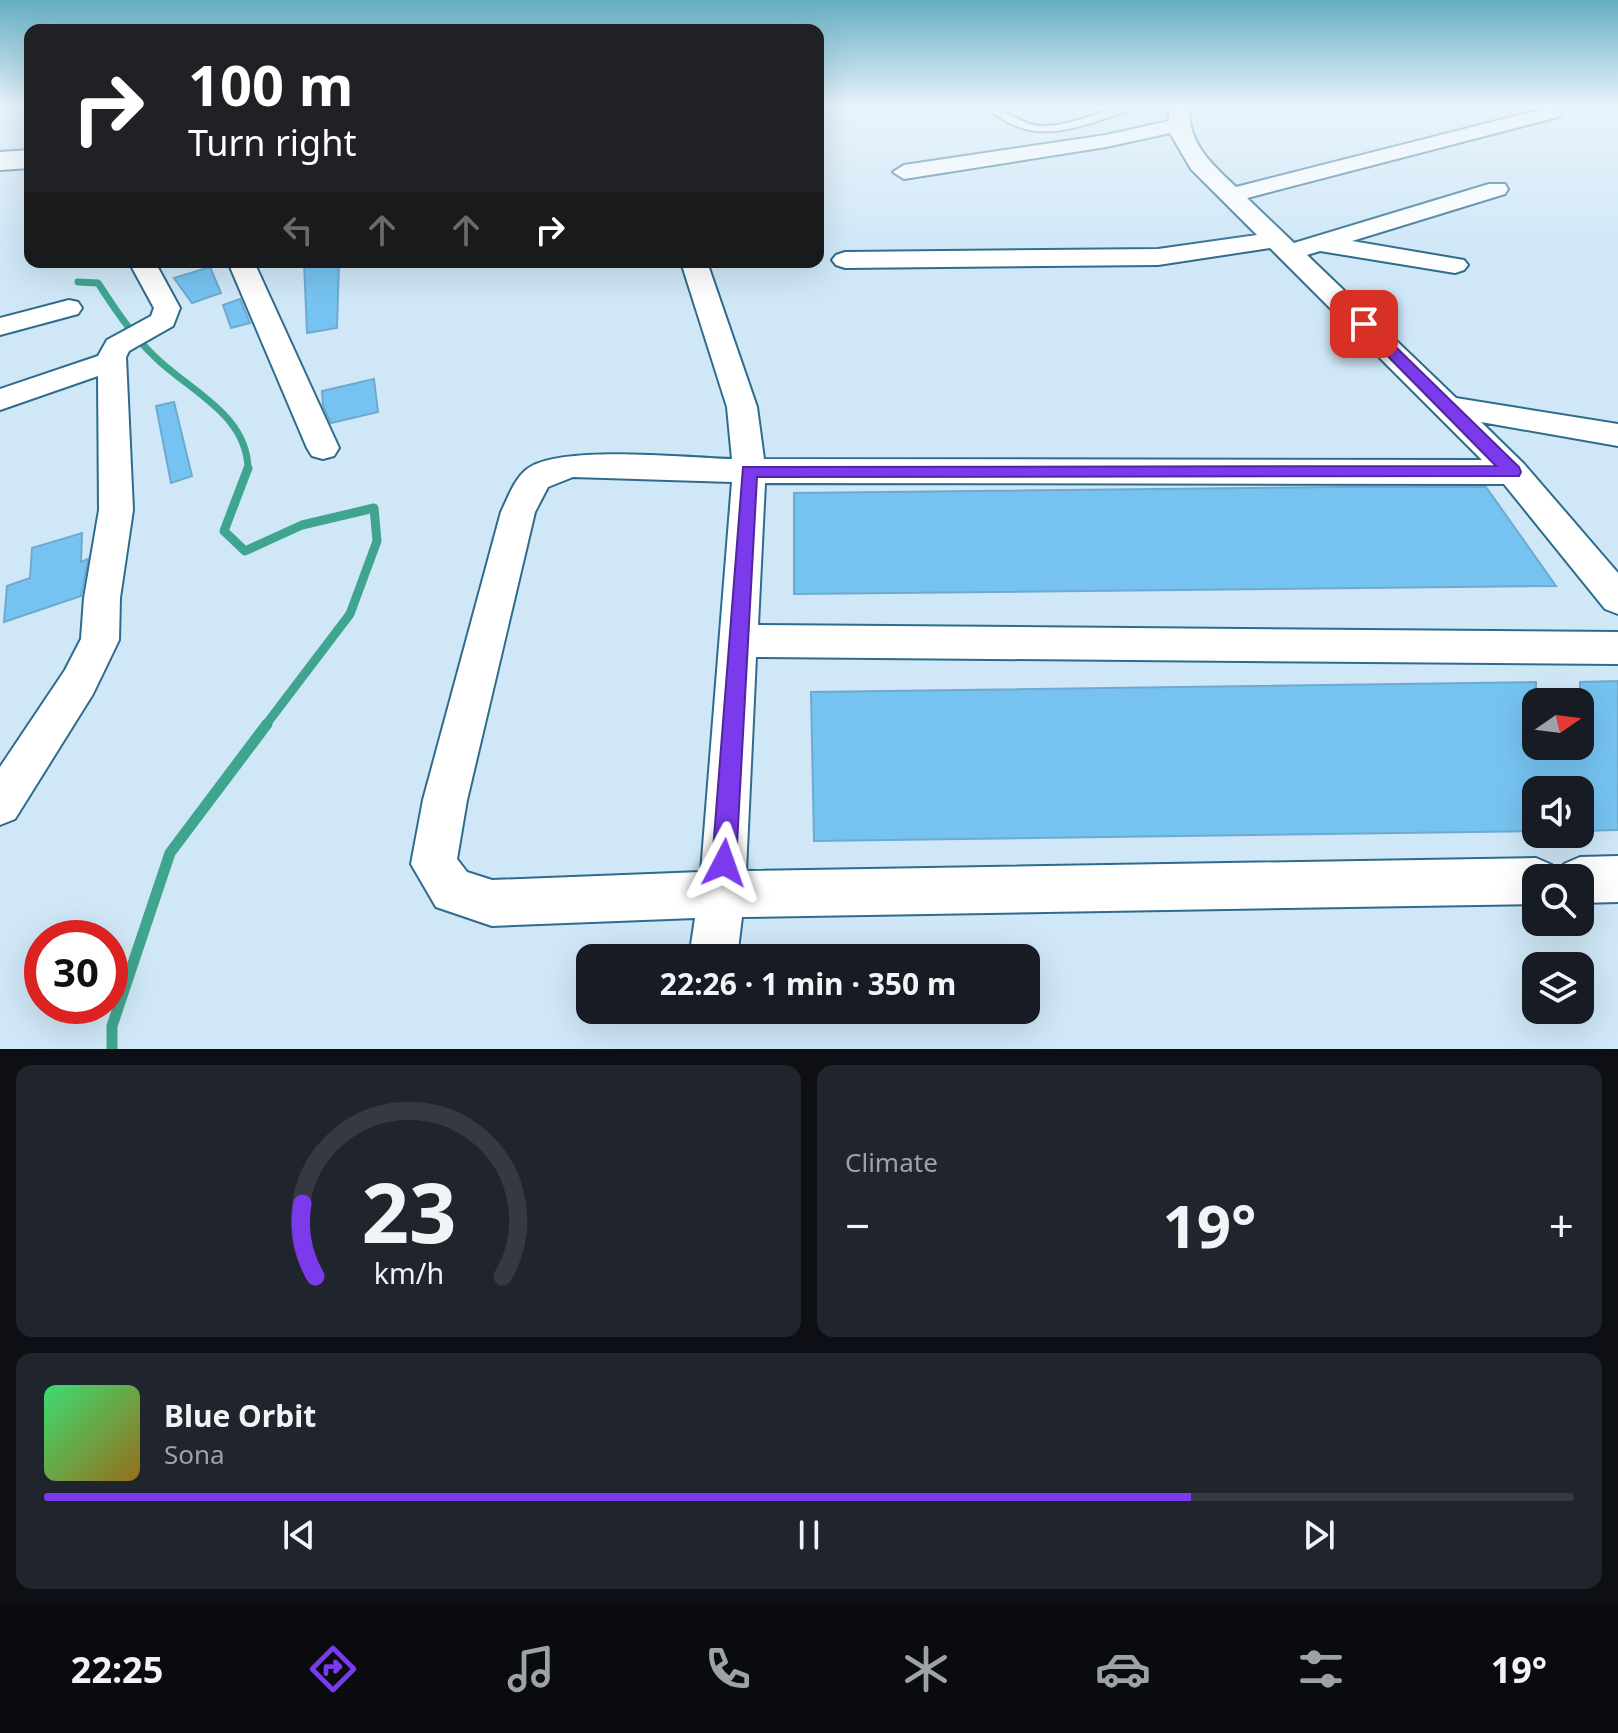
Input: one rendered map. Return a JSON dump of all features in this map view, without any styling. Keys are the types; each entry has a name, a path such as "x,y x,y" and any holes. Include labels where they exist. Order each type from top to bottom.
{"main road":[{"path":"0,161 24,159"}],"street":[{"path":"904,172 1015,155"},
{"path":"1193,155 1232,195 1295,245 1513,472 1618,599"},
{"path":"1232,195 1388,155"},
{"path":"845,260 1158,257 1295,245 1497,189"},
{"path":"1295,245 1455,265"},
{"path":"0,400 115,354 163,320 167,308 145,268"},
{"path":"244,268 323,448"},
{"path":"696,268 742,407 749,471 722,894 715,944"},
{"path":"0,327 69,308"},
{"path":"0,804 100,640 102,598 116,510 115,354"},
{"path":"1450,407 1618,435"},
{"path":"1513,472 749,471 573,466 546,471 532,481 518,512 445,800 434,864 452,891 492,903 722,894 1522,881"},
{"path":"740,641 1618,648"},
{"path":"1594,880 1618,879"}],"building":[{"path":"210,268 221,293 192,303 174,278"},
{"path":"304,268 339,268 337,328 307,333"},
{"path":"240,299 250,323 231,328 223,305"},
{"path":"374,379 378,412 331,423 323,406 322,391"},
{"path":"174,402 192,476 171,483 156,406"},
{"path":"1486,487 1556,586 794,594 794,493"},
{"path":"82,533 81,562 88,559 81,596 4,622 7,586 30,578 32,548"},
{"path":"1618,681 1618,830 1594,831 1594,776 1522,776 1522,831 814,841 811,692 1536,682 1536,688 1522,688 1522,760 1594,760 1594,688 1580,688 1580,682"}],"waterway":[{"path":"78,282 98,283 146,348 227,419 238,433 248,469"},
{"path":"248,469 224,531 245,551 302,525 374,508 377,541 350,614 265,726"},
{"path":"112,1049 112,1026 170,853 267,724"}],"route":[{"path":"724,863 749,471 1513,472 1364,324"}]}
